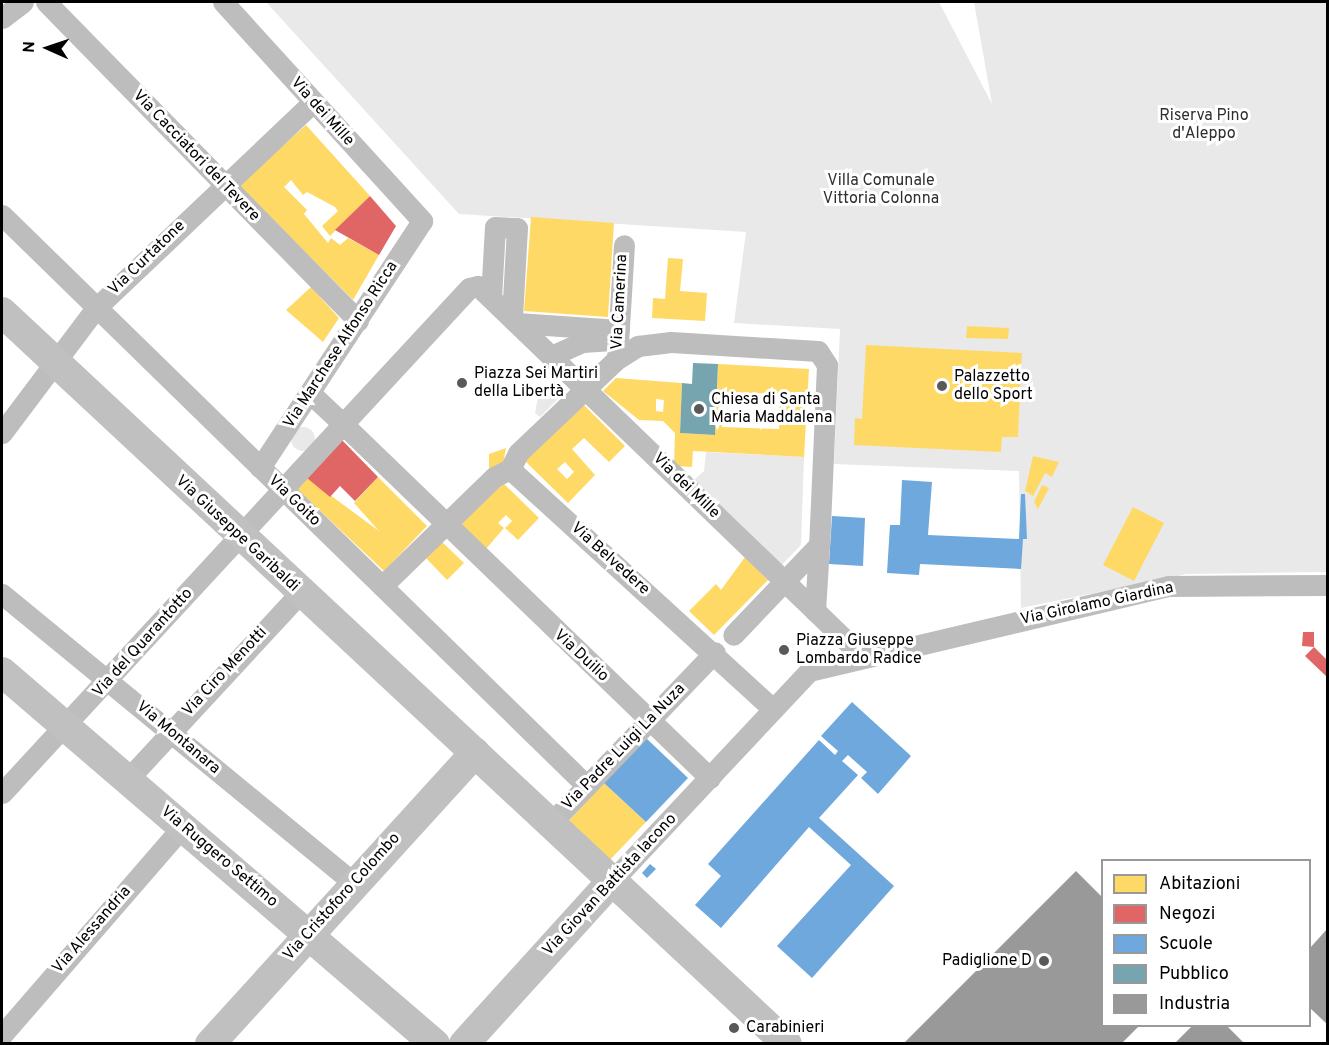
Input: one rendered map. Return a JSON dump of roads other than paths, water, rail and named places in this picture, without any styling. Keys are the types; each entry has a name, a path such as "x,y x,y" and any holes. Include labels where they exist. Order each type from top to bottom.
{"main road":[{"name":"Via Giuseppe Garibaldi","path":"2,312 300,593 476,753 611,882 787,1044"},
{"name":"Via Ruggero Settimo","path":"2,672 309,933 435,1044"},
{"name":"Via Cristoforo Colombo","path":"210,1044 354,883 476,753"},
{"name":"Via Giovan Battista Iacono","path":"464,1044 611,882"}],"street":[{"path":"2,18 23,2"},
{"name":"Via Cacciatori del Tevere","path":"46,2 352,315"},
{"name":"Via dei Mille","path":"223,2 422,221"},
{"name":"Via Curtatone","path":"2,433 53,360 96,308 223,184 314,102"},
{"name":"Via Goito","path":"2,215 587,786"},
{"name":"Via Marchese Alfonso Ricca","path":"260,468 310,393 352,315 422,221"},
{"path":"491,298 495,227 517,228 515,320 618,343"},
{"name":"Via Camerina","path":"618,343 624,245"},
{"name":"Via del Quarantotto","path":"2,793 66,727 469,288 478,286 491,298"},
{"name":"Via dei Mille","path":"491,298 785,576 815,611 866,656"},
{"path":"551,356 583,342 655,342 824,355 815,611"},
{"path":"382,586 444,530 494,477 512,471 519,453 590,393 618,343"},
{"name":"Via Duilio","path":"310,393 343,424 444,530 710,778"},
{"name":"Via Belvedere","path":"512,471 711,648 773,709"},
{"path":"733,635 785,576 819,545"},
{"name":"Via Girolamo Giardina","path":"773,709 809,671 1168,585 1328,585"},
{"name":"Via Ciro Menotti","path":"127,780 300,593"},
{"name":"Via Montanara","path":"6,607 108,680 354,883"},
{"name":"Via Padre Luigi La Nuza","path":"550,824 697,670 711,648"},
{"name":"Via Giovan Battista Iacono","path":"611,882 773,709"},
{"name":"Via Alessandria","path":"2,1035 183,826"}],"place":[{"name":"Piazza Sei Martiri della Libertà","path":"462,383"},
{"name":"Palazzetto dello Sport","path":"942,386"},
{"name":"Chiesa di Santa Maria Maddalena","path":"699,409"},
{"name":"Piazza Giuseppe Lombardo Radice","path":"784,650"},
{"name":"Padiglione D","path":"1044,961"},
{"name":"Carabinieri","path":"734,1028"}],"park label":[{"name":"Riserva Pino d'Aleppo","path":"1204,125"},
{"name":"Villa Comunale Vittoria Colonna","path":"881,190"}]}
